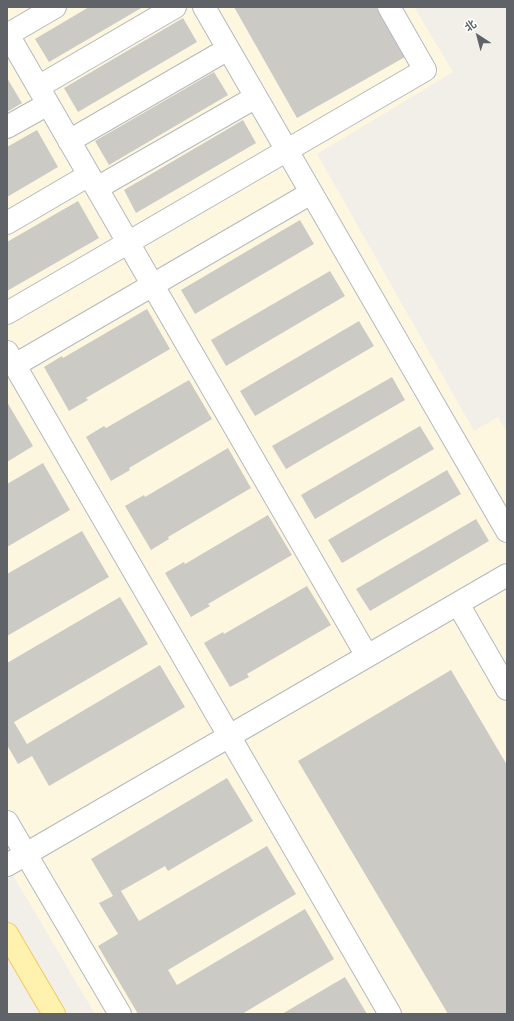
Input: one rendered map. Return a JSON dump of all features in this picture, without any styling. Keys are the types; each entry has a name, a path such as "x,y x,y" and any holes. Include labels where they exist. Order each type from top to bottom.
{"main road":[{"path":"7,934 54,1014"}],"lane":[{"path":"55,7 7,34 368,656"},
{"path":"7,127 43,95 175,7"},
{"path":"204,7 507,531"},
{"path":"7,313 426,70 389,7"},
{"path":"70,141 228,49"},
{"path":"7,223 93,182 256,96"},
{"path":"312,193 153,285 11,358 390,1014"},
{"path":"7,865 507,575"},
{"path":"458,604 507,689"},
{"path":"7,822 120,1014"}],"shaded area":[{"path":"7,7 414,7 453,72 317,154 474,431 498,417 507,433 507,1014 95,1014 7,865"}],"building":[{"path":"89,7 143,7 49,62 35,39"},
{"path":"234,7 376,7 405,57 297,118"},
{"path":"183,18 197,42 78,112 64,88"},
{"path":"214,72 228,95 109,165 95,141"},
{"path":"7,78 22,103 7,112"},
{"path":"243,120 256,143 136,213 124,190"},
{"path":"37,130 58,167 7,197 7,147"},
{"path":"78,201 99,238 7,291 7,242"},
{"path":"300,220 314,244 195,314 181,290"},
{"path":"330,271 345,296 226,366 211,340"},
{"path":"147,309 170,349 86,398 88,400 69,411 44,367 62,356 63,358"},
{"path":"359,321 374,346 255,416 240,391"},
{"path":"392,377 405,400 286,469 272,446"},
{"path":"189,380 212,419 129,468 130,470 111,481 86,437 104,426 106,428"},
{"path":"7,402 33,446 7,462"},
{"path":"420,426 434,449 315,519 301,495"},
{"path":"228,448 251,488 168,537 169,539 151,550 125,506 144,495 145,497"},
{"path":"43,463 70,510 7,547 7,484"},
{"path":"447,470 461,494 342,563 328,540"},
{"path":"268,515 292,555 208,604 210,606 191,617 165,573 184,562 185,564"},
{"path":"476,519 489,541 370,611 356,589"},
{"path":"82,531 109,577 7,636 7,574"},
{"path":"307,586 331,625 247,674 249,677 230,687 204,643 223,632 224,634"},
{"path":"120,597 148,644 14,722 27,744 160,665 185,707 49,786 32,756 18,764 7,745 7,663"},
{"path":"451,670 507,765 507,1014 448,1014 298,761"},
{"path":"227,778 253,821 168,871 165,866 121,891 139,921 267,846 296,894 168,970 177,985 305,909 334,959 242,1014 138,1014 98,946 118,934 99,903 113,896 91,859"},
{"path":"345,977 367,1014 282,1014"}]}
